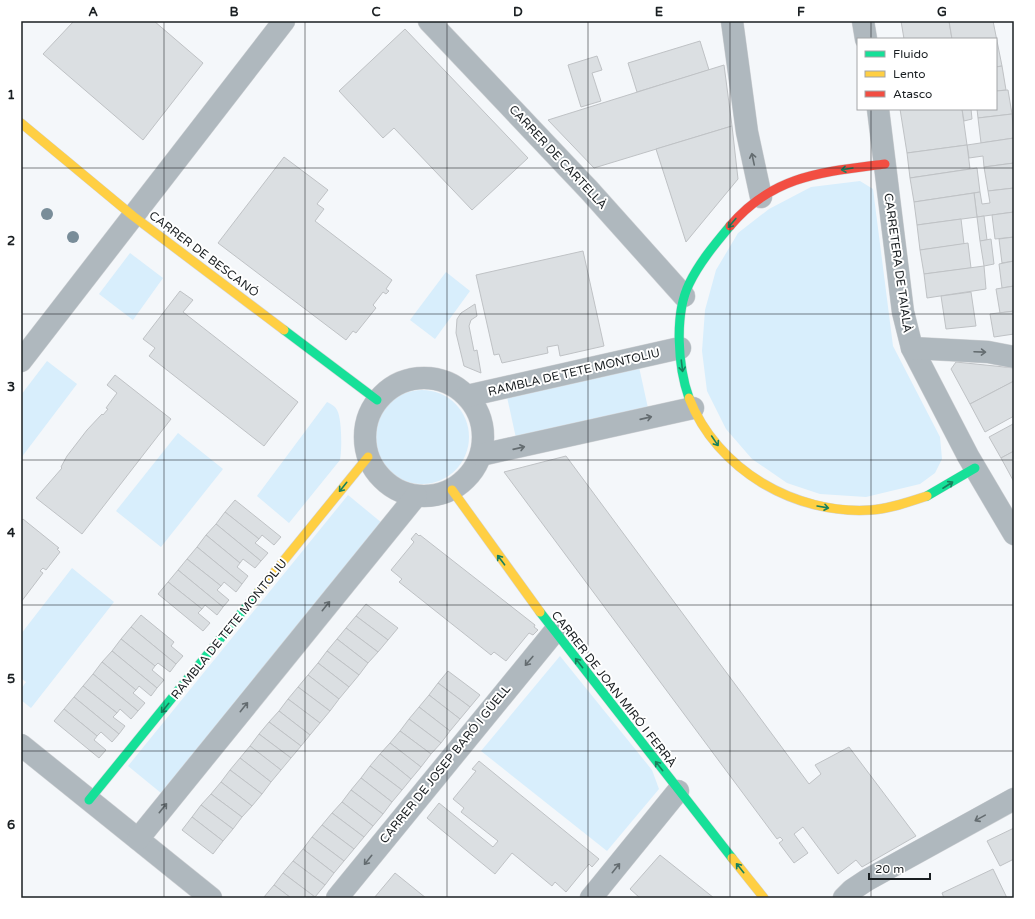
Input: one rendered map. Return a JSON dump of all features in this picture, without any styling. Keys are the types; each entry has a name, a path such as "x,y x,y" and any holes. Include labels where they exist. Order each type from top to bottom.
{"street":[{"path":"21,361 284,21"},
{"name":"CARRER DE CARTELLÀ","path":"429,21 589,190 684,296"},
{"path":"732,21 747,132 761,197"},
{"path":"863,21 866,38"},
{"name":"CARRETERA DE TAIALÀ","path":"878,110 903,312 912,348 975,468 1014,534"},
{"name":"CARRER DE BESCANÓ","path":"21,123 133,216 377,400"},
{"path":"885,164 835,171 791,182 768,192 734,220 697,270 684,296 680,348 684,382 693,408 719,448 746,473 772,489 804,503 830,508 873,510 916,501 938,492 975,468"},
{"name":"RAMBLA DE TETE MONTOLIU","path":"467,396 680,348"},
{"path":"912,348 988,352 1014,357"},
{"path":"417,378 437,379 456,387 467,396 478,414 483,435 481,455 473,471 452,490 437,496 416,496 397,490 378,474 368,457 364,435 367,418 377,400 397,384 417,378"},
{"path":"481,455 693,408"},
{"name":"RAMBLA DE TETE MONTOLIU","path":"90,800 368,457"},
{"name":"CARRER DE JOAN MIRÓ I FERRÀ","path":"452,490 477,529 678,791 764,898"},
{"path":"138,839 416,496"},
{"name":"CARRER DE JOSEP BARÓ I GÜELL","path":"337,898 555,631"},
{"path":"21,745 211,898"},
{"path":"591,898 678,791"},
{"path":"844,898 852,890 867,880 1014,799"}],"shaded area":[{"path":"860,181 873,189 893,346 940,437 942,459 935,473 920,484 866,497 820,494 787,483 752,459 726,429 707,391 702,351 705,310 716,270 738,233 769,209 811,187"},
{"path":"130,253 163,278 133,320 99,294"},
{"path":"446,272 470,291 435,339 410,320"},
{"path":"47,361 77,384 21,458 21,395"},
{"path":"639,367 648,408 516,438 507,397"},
{"path":"422,390 440,394 455,404 465,419 469,437 465,455 455,470 440,480 422,484 404,480 389,470 379,455 375,437 379,419 389,404 404,394"},
{"path":"327,402 335,407 339,414 341,435 340,460 289,523 257,496"},
{"path":"178,433 223,469 161,547 116,511"},
{"path":"348,495 382,523 161,793 128,766"},
{"path":"72,568 114,602 31,708 21,700 21,689 26,682 21,678 21,634"},
{"path":"560,656 652,770 659,789 607,851 481,751"}],"building":[{"path":"74,21 154,21 203,63 143,140 43,54"},
{"path":"901,21 949,21 952,38 904,38"},
{"path":"949,21 993,21 996,38 952,38"},
{"path":"405,29 528,158 472,210 394,128 383,138 339,91"},
{"path":"700,41 709,70 637,92 628,63"},
{"path":"997,41 1002,66 997,67"},
{"path":"597,56 602,70 592,73 601,101 581,107 568,65"},
{"path":"724,65 732,126 594,168 548,120"},
{"path":"1002,66 1006,90 997,91 997,67"},
{"path":"1008,90 1012,114 978,118 977,110 997,110 997,91"},
{"path":"900,110 962,110 967,145 907,153"},
{"path":"962,110 971,110 972,119 964,121"},
{"path":"1012,114 1014,138 981,143 978,118"},
{"path":"732,126 738,179 686,242 656,149"},
{"path":"1014,138 1014,163 984,167 983,156 969,158 967,145"},
{"path":"967,145 970,169 910,178 907,153"},
{"path":"284,157 328,190 317,204 324,209 315,221 392,280 386,289 389,291 386,294 383,292 373,305 376,308 356,333 353,331 346,340 218,243"},
{"path":"1014,163 1014,188 988,191 984,167"},
{"path":"977,168 980,192 914,202 910,178"},
{"path":"1014,188 1014,212 977,217 974,193 980,192 982,204 990,203 988,191"},
{"path":"974,193 977,217 917,225 914,202"},
{"path":"1014,212 1014,237 995,239 992,215"},
{"path":"984,216 987,240 980,241 977,217"},
{"path":"961,219 964,244 920,250 917,225"},
{"path":"1014,237 1014,261 1002,263 999,239"},
{"path":"991,239 994,264 984,266 980,241"},
{"path":"968,243 971,268 924,274 920,250"},
{"path":"583,251 604,346 560,356 558,345 547,347 548,353 502,363 499,354 494,355 476,275"},
{"path":"1014,261 1014,286 1002,288 999,264"},
{"path":"984,266 986,289 927,298 924,274"},
{"path":"1014,286 1014,311 1000,313 996,289"},
{"path":"180,291 193,300 183,312 298,402 264,446 149,356 155,348 143,339"},
{"path":"971,292 976,326 946,329 941,296"},
{"path":"475,304 477,316 471,320 469,326 474,351 477,350 481,373 464,366 456,333 457,319 461,313"},
{"path":"1014,311 1014,334 994,337 990,314"},
{"path":"956,362 1014,368 1014,381 970,404 951,369"},
{"path":"115,375 171,419 82,534 36,498 62,468 61,467 67,456 87,430 108,409 106,408 117,393 107,385"},
{"path":"1014,381 1014,416 985,432 970,404"},
{"path":"1013,424 1014,451 1001,458 989,437"},
{"path":"1014,451 1014,482 1001,458"},
{"path":"566,456 809,784 821,774 815,765 849,747 916,836 862,867 856,860 838,874 803,827 794,834 808,853 794,863 779,843 783,840 780,837 777,839 504,472"},
{"path":"235,500 281,537 274,545 262,535 259,539 225,512"},
{"path":"225,512 259,539 255,543 268,553 261,561 216,524"},
{"path":"23,519 59,548 57,549 60,552 46,570 43,568 40,571 43,573 21,602 21,521"},
{"path":"216,524 261,561 255,568 243,559 240,563 206,535"},
{"path":"416,533 535,625 534,627 538,630 533,635 529,633 506,661 494,652 491,655 399,582 402,579 391,570 414,542 411,539"},
{"path":"206,535 240,563 237,567 248,576 242,584 197,547"},
{"path":"197,547 242,584 236,592 224,582 221,586 187,559"},
{"path":"187,559 221,586 217,590 229,600 223,607 178,570"},
{"path":"178,570 223,607 217,615 205,605 202,609 168,582"},
{"path":"168,582 202,609 198,613 210,623 203,631 158,594"},
{"path":"366,604 398,628 388,640 356,616"},
{"path":"141,615 174,642 171,646 183,656 176,664 131,627"},
{"path":"356,616 388,640 378,652 346,628"},
{"path":"131,627 176,664 170,672 158,663 155,666 121,639"},
{"path":"346,628 378,652 368,663 337,639"},
{"path":"121,639 155,666 152,670 164,680 157,688 112,651"},
{"path":"337,639 368,663 359,675 327,651"},
{"path":"112,651 157,688 151,696 139,686 136,690 102,662"},
{"path":"327,651 359,675 349,687 318,663"},
{"path":"102,662 136,690 133,693 145,703 138,711 93,674"},
{"path":"318,663 349,687 339,699 308,675"},
{"path":"448,671 480,695 470,707 438,683"},
{"path":"93,674 138,711 131,719 120,709 117,713 83,686"},
{"path":"308,675 339,699 330,711 298,687"},
{"path":"438,683 470,707 460,719 429,695"},
{"path":"83,686 117,713 113,717 125,726 119,734 74,697"},
{"path":"298,687 330,711 320,723 288,699"},
{"path":"429,695 460,719 450,731 419,707"},
{"path":"74,697 119,734 112,742 101,732 97,736 64,709"},
{"path":"288,699 320,723 310,735 279,711"},
{"path":"419,707 450,731 441,743 409,719"},
{"path":"64,709 97,736 94,740 106,750 99,758 54,721"},
{"path":"279,711 310,735 301,746 269,722"},
{"path":"409,719 441,743 431,754 400,731"},
{"path":"269,722 301,746 291,758 259,734"},
{"path":"400,731 431,754 421,767 390,743"},
{"path":"259,734 291,758 281,770 250,746"},
{"path":"390,743 421,767 411,779 380,754"},
{"path":"250,746 281,770 271,782 240,758"},
{"path":"380,754 411,779 402,790 370,766"},
{"path":"240,758 271,782 262,794 230,770"},
{"path":"479,761 599,859 592,867 589,864 566,892 555,882 552,886 512,853 495,874 427,818 439,803 493,847 498,841 461,812 464,808 453,799 476,771 472,769"},
{"path":"370,766 402,790 392,802 361,778"},
{"path":"230,770 262,794 252,806 221,782"},
{"path":"361,778 392,802 383,814 351,790"},
{"path":"221,782 252,806 242,817 211,794"},
{"path":"351,790 383,814 373,826 342,802"},
{"path":"211,794 242,817 233,829 201,805"},
{"path":"342,802 373,826 364,837 332,813"},
{"path":"201,805 233,829 223,841 192,817"},
{"path":"332,813 364,837 354,849 322,825"},
{"path":"192,817 223,841 213,854 182,830"},
{"path":"322,825 354,849 344,861 312,837"},
{"path":"1014,828 1014,859 1000,866 987,841"},
{"path":"312,837 344,861 334,873 303,849"},
{"path":"303,849 334,873 325,885 293,861"},
{"path":"660,855 714,898 640,898 630,889"},
{"path":"293,861 325,885 315,897 283,873"},
{"path":"993,869 1007,898 944,898 942,893"},
{"path":"283,873 315,897 291,898 274,885"},
{"path":"395,873 426,898 374,898"},
{"path":"274,885 291,898 264,897"}],"traffic: fast":[{"path":"689,398 682,371 679,341 681,311 684,297 689,284 702,261 730,226"},
{"path":"284,330 377,400"},
{"path":"927,496 975,468"},
{"path":"89,800 259,591"},
{"path":"540,612 732,858"}],"traffic: slow":[{"path":"21,123 133,216 284,330"},
{"path":"689,398 702,424 719,447 739,466 762,483 787,496 814,505 843,510 871,510 892,507 927,496"},
{"path":"259,591 368,457"},
{"path":"452,490 540,612"},
{"path":"732,858 764,898"}],"traffic: jam":[{"path":"730,226 746,209 764,196 782,186 800,179 820,174 885,164"}]}
